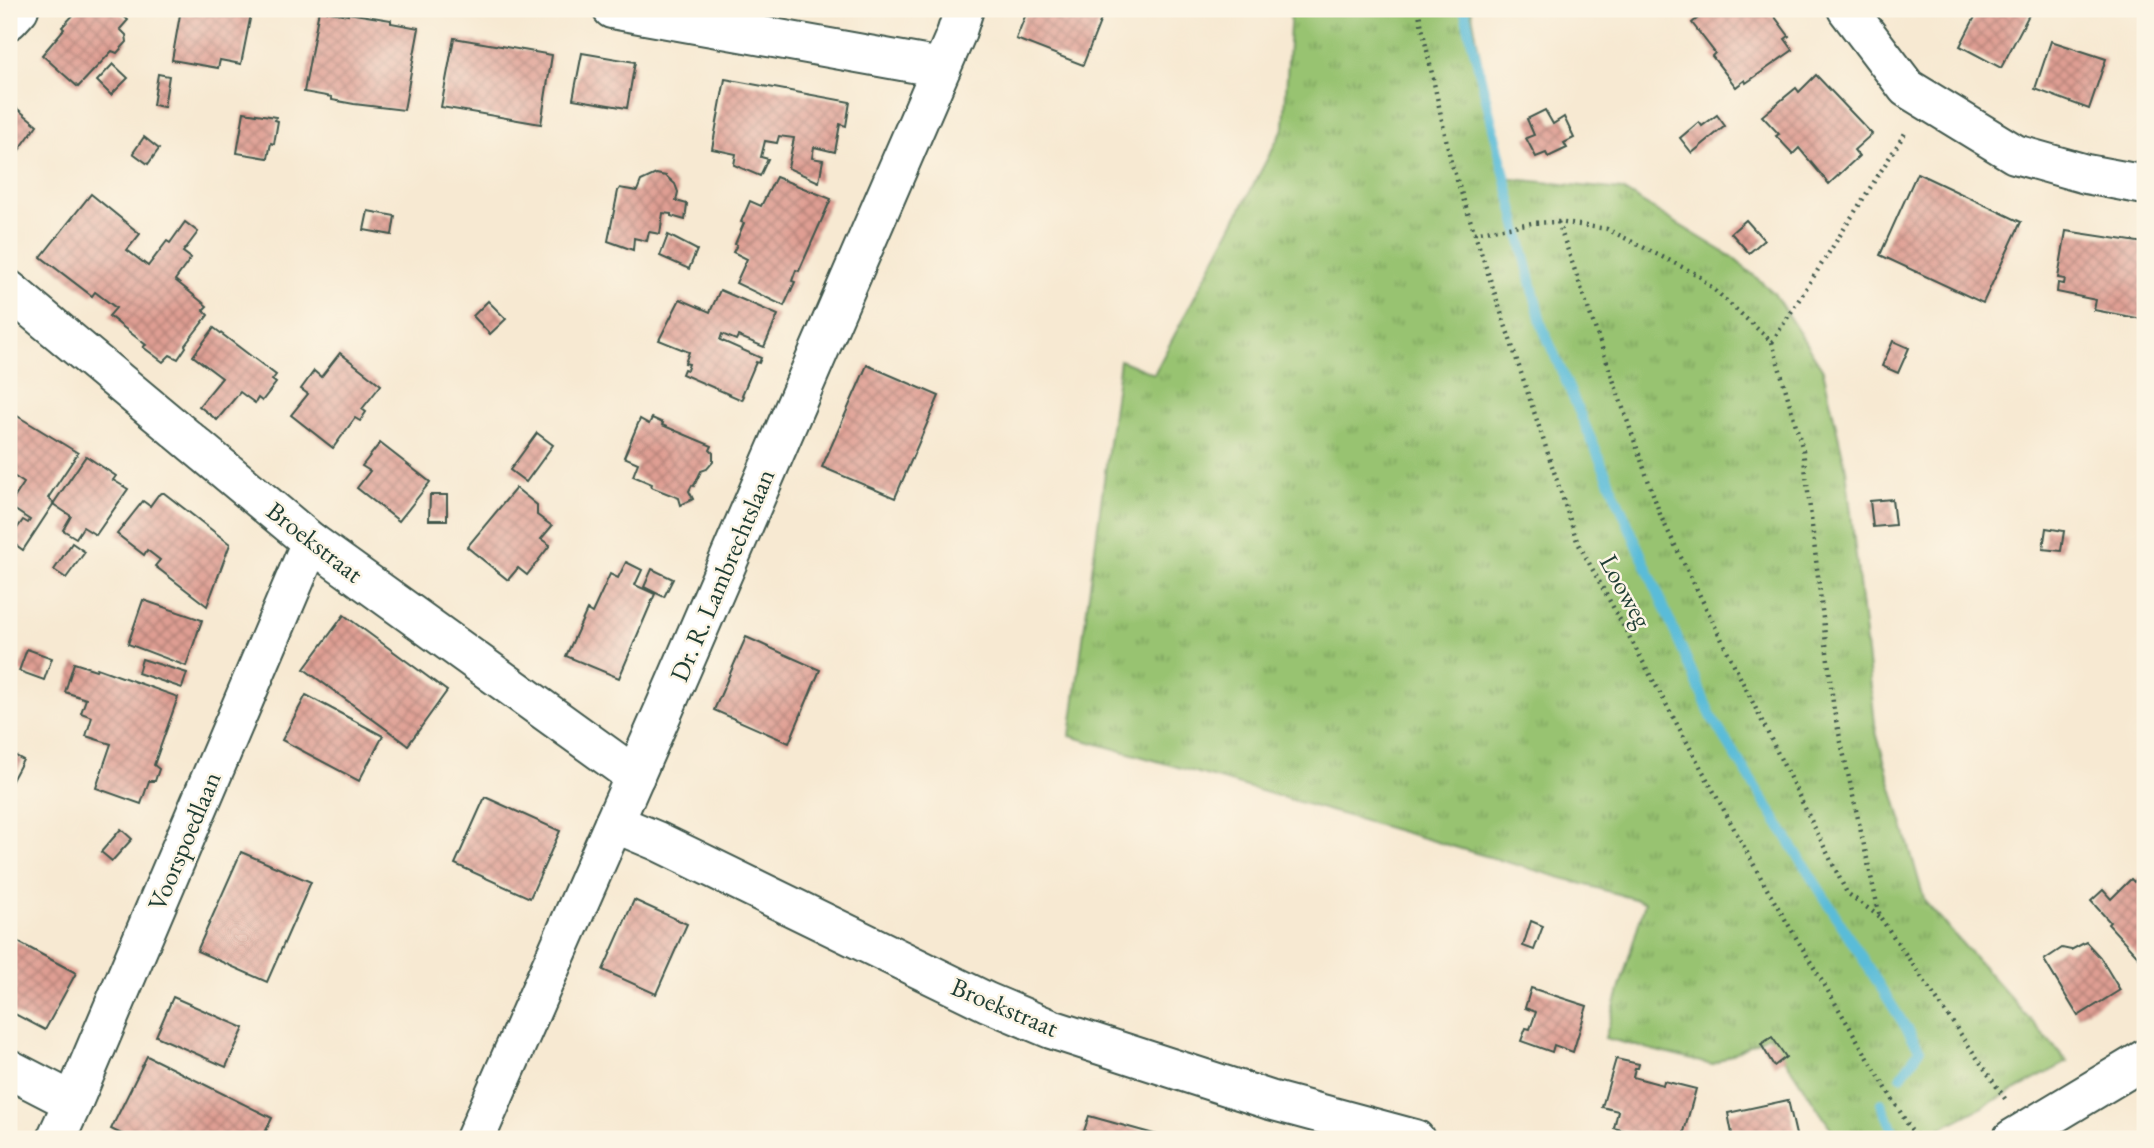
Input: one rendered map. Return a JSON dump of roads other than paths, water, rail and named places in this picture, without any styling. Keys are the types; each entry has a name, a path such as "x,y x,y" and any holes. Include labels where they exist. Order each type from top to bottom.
{"street":[{"path":"9,20 19,9"},
{"path":"612,9 941,68"},
{"name":"Dr. R. Lambrechtslaan","path":"474,1139 635,776 941,68 964,9"},
{"path":"1847,9 1907,88 2015,154 2086,174 2145,185"},
{"name":"Broekstraat","path":"9,290 311,542 635,776"},
{"name":"Voorspoedlaan","path":"56,1139 311,542"},
{"name":"Broekstraat","path":"614,823 657,841 987,1002 1051,1029 1270,1100 1415,1139"},
{"path":"2019,1134 2145,1059"},
{"path":"9,1069 73,1102"}],"waterway":[{"path":"1464,9 1542,326 1712,718 1920,1050 1901,1076"},
{"path":"1881,1103 1897,1139"}]}
